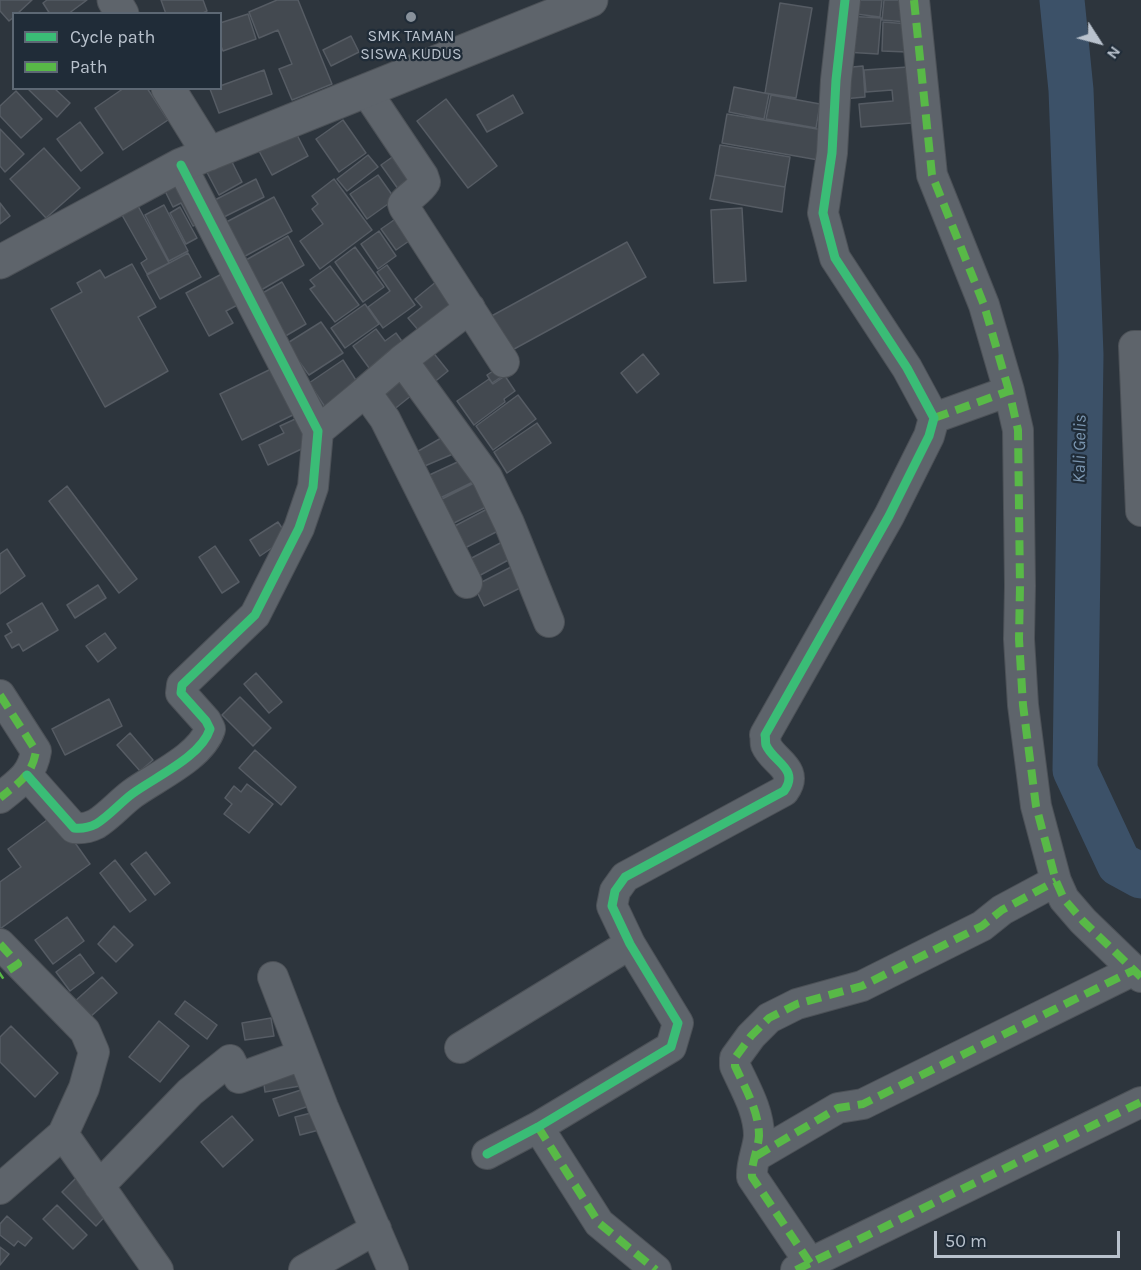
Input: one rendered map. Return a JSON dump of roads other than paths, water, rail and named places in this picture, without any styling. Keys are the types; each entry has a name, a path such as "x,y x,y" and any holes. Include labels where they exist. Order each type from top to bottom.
{"street":[{"path":"0,262 195,160 366,91 540,10 591,0"},
{"path":"488,1154 538,1127 671,1047 678,1023 630,944 612,906 615,891 625,878 784,791 789,784 789,774 766,746 765,735 889,516 929,436 934,418 907,368 835,258 827,230 824,213 832,153 836,80 845,0"},
{"path":"756,1156 838,1108 863,1104 1137,974 1083,921 1064,898 1056,881 1036,806 1023,705 1019,639 1018,430 984,305 932,175 914,0"},
{"path":"27,775 74,828 83,829 97,823 207,739 210,729 206,721 181,693 182,685 255,615 299,528 313,488 318,431 195,160 169,90"},
{"path":"366,91 425,182 406,199 404,207 504,362"},
{"path":"318,431 402,360 470,308"},
{"path":"1141,346 1134,346 1141,512"},
{"path":"402,360 487,477 509,523 549,622"},
{"path":"934,418 1009,391"},
{"path":"359,397 372,401 385,419 467,583"},
{"path":"0,695 36,751 34,766 0,798"},
{"path":"1056,881 1002,910 982,926 862,986 797,1004 769,1018 751,1036 735,1058 735,1065 757,1116 759,1136 751,1169 755,1184 803,1267 1141,1102"},
{"path":"460,1048 630,944"},
{"path":"0,1189 63,1134 84,1088 94,1052 85,1031 6,961"},
{"path":"273,977 302,1056 393,1270"},
{"path":"99,1186 190,1092 230,1060 239,1078 302,1056"},
{"path":"538,1127 599,1223 656,1270"},
{"path":"63,1134 158,1270"},
{"path":"304,1270 376,1229"}],"waterway":[{"name":"Kali Gelis","path":"1062,0 1071,90 1081,355 1075,770 1119,864 1141,876"}],"place":[{"name":"SMK TAMAN SISWA KUDUS","path":"411,17"}]}
